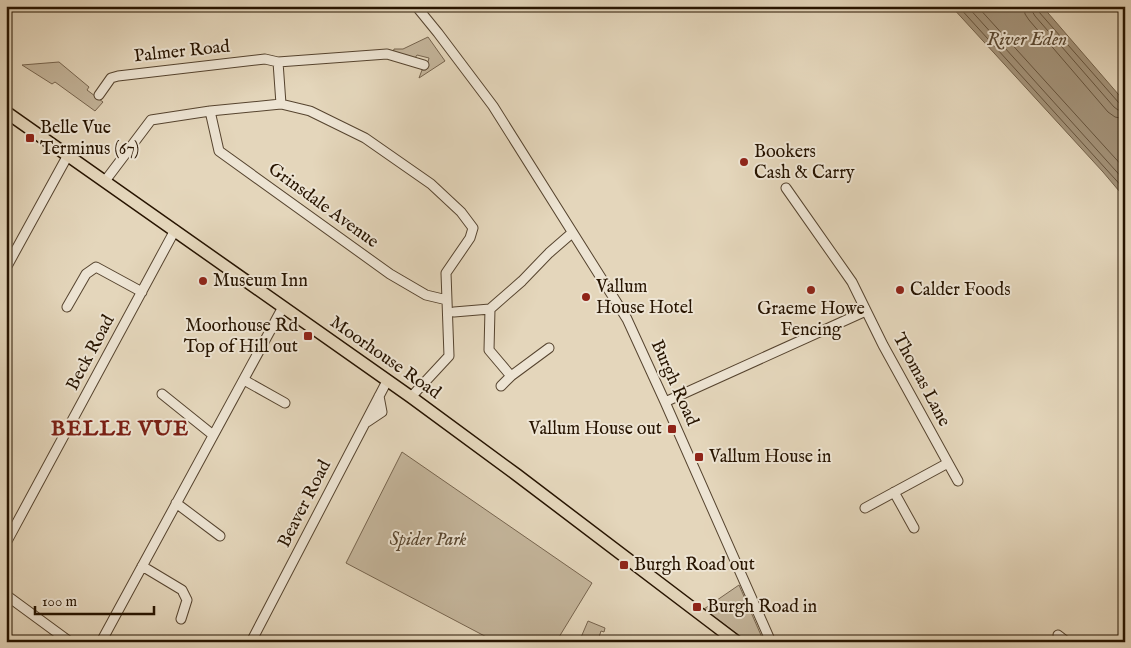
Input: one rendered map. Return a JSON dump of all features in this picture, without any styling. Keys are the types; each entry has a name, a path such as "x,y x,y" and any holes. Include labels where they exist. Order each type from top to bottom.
{"main road":[{"name":"Moorhouse Road","path":"6,112 411,397 737,642"}],"street":[{"name":"Burgh Road","path":"416,6 493,106 627,319 771,642"},
{"name":"Palmer Road","path":"99,95 110,78 118,76 265,59 278,62 387,54 424,65"},
{"path":"278,62 281,104"},
{"path":"105,181 151,120 210,111 281,104 310,111 365,138 431,184 461,212 473,228 470,238 446,273 449,356 411,397"},
{"name":"Grinsdale Avenue","path":"210,111 219,151 390,274 426,295 447,300"},
{"path":"6,268 68,155"},
{"name":"Thomas Lane","path":"786,188 852,282 883,345 958,481"},
{"name":"Beck Road","path":"6,543 175,230"},
{"path":"454,312 490,309 572,233"},
{"path":"67,307 86,274 96,267 142,292"},
{"path":"101,642 283,307"},
{"path":"490,309 489,350 511,376"},
{"path":"665,402 866,311"},
{"path":"501,386 511,376 549,348"},
{"path":"244,380 285,403"},
{"name":"Beaver Road","path":"251,642 365,423 382,412 379,396 387,381"},
{"path":"162,394 213,434"},
{"path":"865,508 948,463"},
{"path":"894,492 914,528"},
{"path":"176,504 220,536"},
{"path":"142,566 182,590 188,600 181,619"},
{"path":"6,596 70,642"},
{"path":"1058,635 1067,642"}],"green space":[{"path":"428,37 445,61 419,78 422,70 426,70 429,58 417,55 415,58 393,53 394,49 403,49"},
{"path":"59,62 89,87 87,90 103,102 95,111 55,82 52,84 22,65"},
{"name":"Spider Park","path":"402,452 592,583 556,642 496,642 346,563"},
{"path":"739,585 764,642 748,642 704,609"},
{"path":"588,621 605,628 604,632 601,631 598,642 579,642"}],"water":[{"name":"River Eden","path":"951,6 1042,6 1125,102 1125,198 1103,172"}],"place":[{"name":"Belle Vue Terminus (67)","path":"30,138"},
{"name":"Bookers Cash & Carry","path":"744,162"},
{"name":"Museum Inn","path":"203,281"},
{"name":"Graeme Howe Fencing","path":"811,290"},
{"name":"Calder Foods","path":"900,290"},
{"name":"Vallum House Hotel","path":"586,297"},
{"name":"Moorhouse Rd Top of Hill out","path":"308,336"},
{"name":"Vallum House out","path":"672,429"},
{"name":"Vallum House in","path":"699,457"},
{"name":"Burgh Road out","path":"624,565"},
{"name":"Burgh Road in","path":"697,607"}],"district":[{"name":"BELLE VUE","path":"120,429"}]}
